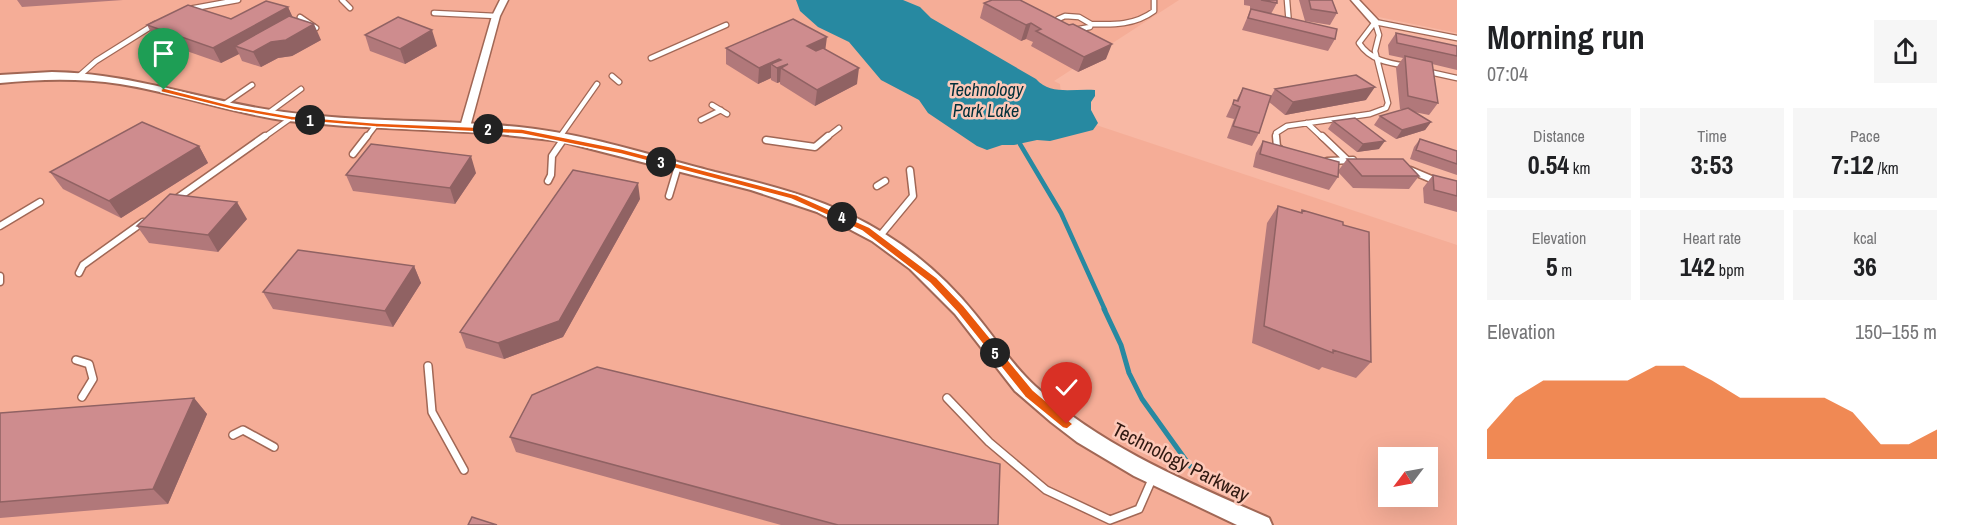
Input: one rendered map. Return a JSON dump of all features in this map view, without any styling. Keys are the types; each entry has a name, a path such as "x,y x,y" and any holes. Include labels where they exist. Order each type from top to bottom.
{"street":[{"path":"465,127 496,16 504,0"},
{"path":"1355,0 1375,22"},
{"name":"Technology Parkway","path":"1,80 79,76 137,83 222,105 291,118 376,125 522,131 678,166 794,197 832,212 879,238 933,280 960,309 1029,393 1067,424 1154,476 1261,525"}],"lane":[{"path":"204,14 183,10 238,0"},
{"path":"342,0 350,8"},
{"path":"1091,24 1082,31 1070,30 1058,25 1058,19 1065,16 1077,16 1091,24 1124,24 1146,18 1154,11 1155,0"},
{"path":"1287,0 1289,25"},
{"path":"434,13 496,16"},
{"path":"300,17 316,28"},
{"path":"79,76 96,61 148,27 165,19"},
{"path":"1375,22 1457,38"},
{"path":"1375,22 1359,44 1366,54 1377,60 1457,78"},
{"path":"1287,152 1277,147 1276,133 1287,126 1370,114 1386,108 1388,103 1374,46 1379,35 1375,22"},
{"path":"1279,23 1299,27"},
{"path":"651,58 726,25"},
{"path":"612,76 619,82"},
{"path":"548,181 552,175 552,156 597,84"},
{"path":"222,105 252,85"},
{"path":"266,114 301,89"},
{"path":"712,105 727,114"},
{"path":"701,120 721,110"},
{"path":"169,204 291,118"},
{"path":"1307,123 1348,161"},
{"path":"353,154 376,125"},
{"path":"766,140 815,147 838,128"},
{"path":"1319,162 1361,160"},
{"path":"669,196 678,166"},
{"path":"1403,168 1442,183"},
{"path":"879,238 913,196 910,170"},
{"path":"877,186 885,181"},
{"path":"0,226 40,202"},
{"path":"79,273 83,265 151,217"},
{"path":"0,276 0,282"},
{"path":"76,360 89,364 93,379 82,397"},
{"path":"428,366 432,412 464,470"},
{"path":"947,398 989,442 1046,490 1110,520 1139,508 1154,476"},
{"path":"233,435 243,430 274,447"}],"shaded area":[{"path":"0,0 1179,0 1054,81 1060,84 1063,114 1457,245 1457,525 0,525"},
{"path":"1354,0 1457,0 1457,33 1364,14"}],"water":[{"name":"Technology Park Lake","path":"796,0 903,0 920,7 931,18 1049,88 1095,90 1091,110 1098,123 1093,130 1050,141 1037,140 1002,145 987,150 977,146 928,113 919,100 881,80 849,42 818,27 800,11"}],"building":[{"path":"992,0 1020,0 1112,44 1084,57 1036,31 1041,29 1031,23 1026,25 984,3"},
{"path":"1261,0 1277,0 1277,3"},
{"path":"1309,0 1332,0 1337,13 1311,9"},
{"path":"266,1 288,7 213,48 147,25 188,5 231,19"},
{"path":"1251,9 1337,29 1335,39 1248,18"},
{"path":"289,16 314,24 286,40 271,42 253,52 235,46"},
{"path":"398,17 432,30 400,49 365,35"},
{"path":"793,19 827,37 807,46 816,51 823,48 859,68 817,90 781,68 788,64 777,68 771,64 781,60 779,59 759,68 726,48"},
{"path":"1396,33 1457,46 1457,56 1397,43"},
{"path":"1405,56 1432,62 1438,103 1408,96"},
{"path":"1356,75 1375,87 1293,102 1275,89"},
{"path":"1243,88 1271,96 1259,133 1233,126 1240,107 1233,104 1234,100 1238,101"},
{"path":"1408,108 1431,122 1402,130 1380,116"},
{"path":"1355,118 1385,141 1363,144 1333,121"},
{"path":"142,122 199,146 109,201 50,172"},
{"path":"1420,139 1457,151 1457,164 1416,150"},
{"path":"1263,141 1339,162 1338,177 1260,154"},
{"path":"371,144 471,156 450,188 346,175"},
{"path":"1347,159 1403,159 1419,176 1362,176"},
{"path":"573,170 638,183 559,321 498,343 460,332"},
{"path":"1433,175 1457,181 1457,196 1434,190"},
{"path":"170,194 237,202 208,235 137,226"},
{"path":"1278,206 1302,213 1302,210 1369,232 1371,362 1333,350 1333,353 1264,326"},
{"path":"298,250 414,266 385,311 263,292"},
{"path":"597,367 1000,464 998,525 838,525 510,437 532,395"},
{"path":"194,398 153,489 0,502 0,413"},
{"path":"472,517 497,525 468,525"}],"waterway":[{"path":"1020,144 1061,213 1105,310"},
{"path":"1104,309 1121,345 1129,373 1142,399 1190,466"}],"route":[{"path":"164,90 234,108 291,118 376,125 522,131 622,151 794,197 832,212 865,229 933,280 960,309 1029,393 1067,424"}]}
